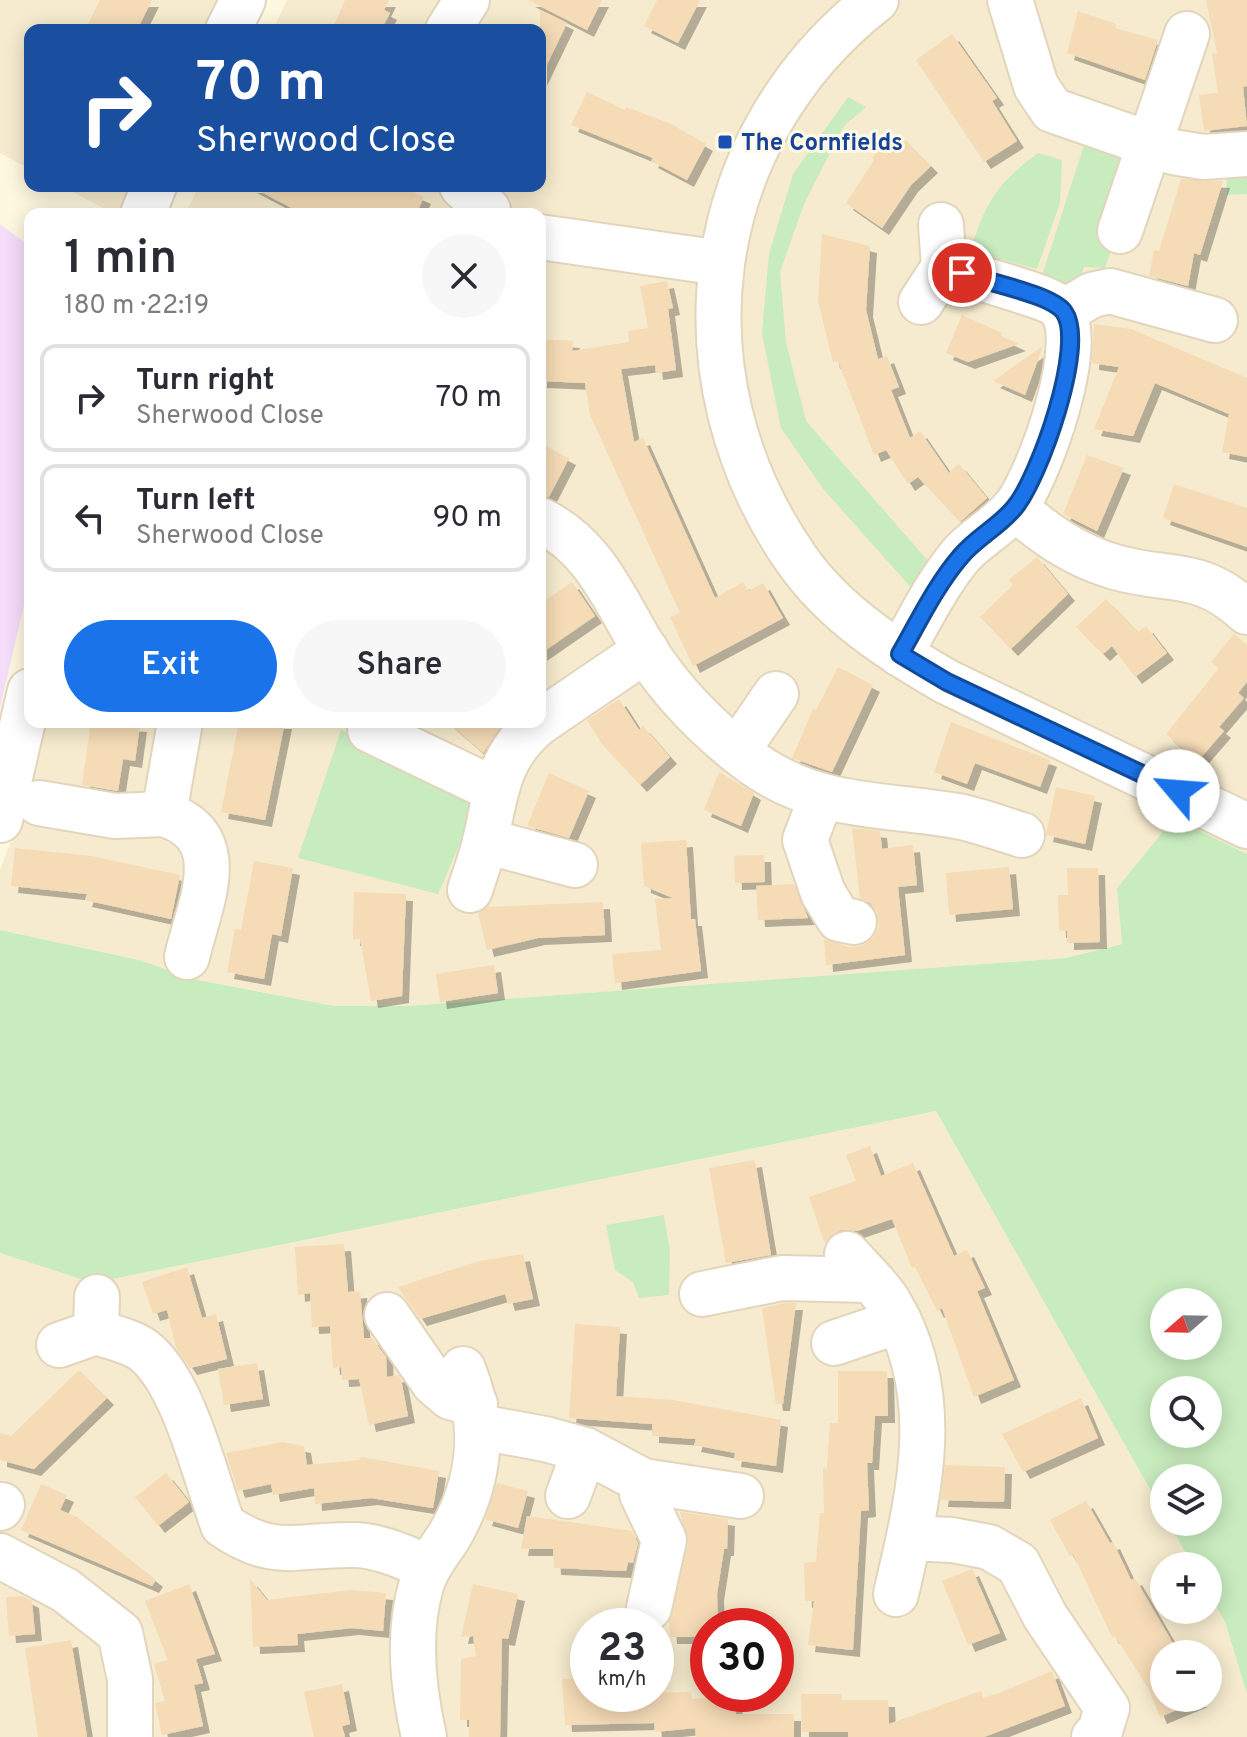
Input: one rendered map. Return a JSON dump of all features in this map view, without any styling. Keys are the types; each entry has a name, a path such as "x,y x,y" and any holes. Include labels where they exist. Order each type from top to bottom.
{"street":[{"path":"231,24 243,0"},
{"path":"452,24 467,0"},
{"path":"876,0 836,34 778,105 747,164 733,205 721,263 717,332 723,384 738,439 760,495 797,561 815,582 852,619 900,654 947,682 1247,826"},
{"path":"1010,0 1036,86 1052,110 1188,156 1247,154"},
{"path":"1120,231 1187,34"},
{"path":"546,238 721,263"},
{"path":"900,654 960,556 1015,508 1033,477 1064,382 1071,341 1063,312 1052,301 936,265"},
{"path":"1063,312 1092,295 1110,291 1215,320"},
{"path":"1015,508 1050,537 1081,554 1116,568 1204,582 1247,612"},
{"path":"546,523 583,550 646,650 683,700 737,751 774,776 821,798 961,817 1022,835"},
{"path":"546,718 646,650"},
{"path":"737,751 776,694"},
{"path":"0,820 24,717"},
{"path":"164,814 179,728"},
{"path":"470,890 485,841 493,789 522,739 534,728"},
{"path":"370,730 493,789"},
{"path":"821,798 805,840 823,893 839,919 854,922"},
{"path":"39,803 115,816 164,814 185,821 207,851 208,867 187,957"},
{"path":"485,841 575,865"},
{"path":"702,1294 858,1267 886,1298 919,1371 925,1418 909,1538 896,1594"},
{"path":"387,1315 434,1383 450,1397 473,1400 545,1439 585,1450 643,1481 741,1496"},
{"path":"834,1343 899,1321"},
{"path":"84,1325 142,1349 168,1379 188,1418 223,1525 262,1547 297,1550 357,1545 388,1551 428,1567"},
{"path":"424,1737 412,1660 421,1586 428,1567 465,1501 473,1400"},
{"path":"568,1496 585,1450"},
{"path":"643,1481 642,1494 664,1540 649,1608"},
{"path":"909,1538 952,1540 989,1547 1018,1564 1045,1616 1107,1708 1100,1731 1094,1737"},
{"path":"0,1556 65,1590 120,1633 130,1679 130,1737"}],"shaded area":[{"path":"0,0 234,0 222,24 24,24 24,166 0,153"},
{"path":"287,0 1247,0 1247,854 1174,818 1117,888 1122,944 1066,958 407,1006 334,1006 198,980 139,960 0,930 0,870 27,799 40,728 546,728 546,208 188,208 196,192 546,192 546,24 276,24"},
{"path":"72,192 136,192 128,208 103,208"},
{"path":"0,224 24,242 24,605 0,708"},
{"path":"936,1111 1150,1489 1150,1536 1176,1536 1185,1552 1150,1552 1150,1624 1222,1624 1222,1617 1247,1694 1247,1737 0,1737 0,1253 93,1283"}],"green space":[{"path":"848,97 866,107 843,127 804,204 780,272 786,342 806,421 935,569 916,593 824,490 781,428 762,333 769,254 793,174"},
{"path":"1088,133 1146,148 1105,268 1084,267 1073,298 1038,288"},
{"path":"1038,153 1062,160 1060,203 1037,269 970,251 981,219 994,195 1012,174"},
{"path":"1226,167 1247,170 1247,194 1227,195"},
{"path":"341,730 473,798 468,825 438,894 298,858"},
{"path":"1174,818 1247,854 1247,1694 1222,1617 1222,1552 1185,1552 1176,1536 1222,1536 1222,1464 1150,1464 1150,1489 936,1111 93,1283 0,1253 0,930 139,960 198,980 334,1006 407,1006 1066,958 1122,944 1117,888"},
{"path":"664,1215 670,1252 669,1295 639,1298 633,1282 615,1270 606,1225"}],"building":[{"path":"100,0 152,0 140,24 88,24"},
{"path":"345,0 389,0 384,10 390,13 384,24 335,24"},
{"path":"528,0 602,0 587,30"},
{"path":"657,0 700,0 678,43 644,26"},
{"path":"1206,0 1247,0 1247,86 1243,87 1247,126 1204,131 1199,95 1218,93 1212,54 1217,53"},
{"path":"540,10 567,23 546,67 546,24 540,24"},
{"path":"1078,11 1116,24 1115,28 1158,40 1145,80 1067,53"},
{"path":"952,34 997,98 992,101 1017,141 984,162 916,60"},
{"path":"587,92 625,110 626,107 671,124 706,144 687,180 651,161 653,158 571,125"},
{"path":"898,133 931,166 911,185 882,228 846,203 874,160 872,158"},
{"path":"1181,179 1223,181 1200,255 1194,253 1188,286 1149,276 1154,250 1159,251"},
{"path":"261,192 413,192 424,197 419,208 292,208"},
{"path":"822,234 870,246 866,310 878,359 887,356 899,387 891,390 910,438 920,431 949,473 959,464 987,498 960,522 918,477 908,484 886,450 874,455 838,361 833,362 818,301"},
{"path":"667,281 673,308 668,309 676,370 656,373 655,365 621,369 634,442 643,438 715,598 743,582 748,591 763,583 783,618 693,666 670,617 680,613 590,415 585,383 546,381 546,339 573,341 572,351 629,342 628,331 648,328 640,286"},
{"path":"962,315 1019,344 968,362 946,353"},
{"path":"1094,324 1131,329 1247,378 1247,457 1222,452 1229,414 1155,383 1133,436 1094,429 1119,367 1092,363"},
{"path":"1043,346 1025,395 993,381"},
{"path":"546,446 569,458 549,497 546,496"},
{"path":"1087,455 1124,468 1097,531 1063,514"},
{"path":"1174,484 1247,508 1247,547 1163,518"},
{"path":"1037,557 1068,594 1011,649 980,617 1013,585 1009,580"},
{"path":"572,582 595,616 546,650 546,600"},
{"path":"1106,599 1138,632 1146,626 1167,653 1135,677 1112,646 1103,654 1076,627"},
{"path":"1234,634 1247,645 1247,682 1238,693 1244,698 1219,727 1224,731 1197,762 1166,734 1219,668 1211,662"},
{"path":"838,667 873,685 832,772 792,758 813,709 816,710"},
{"path":"619,699 639,730 643,726 670,757 640,785 601,743 587,720"},
{"path":"951,722 1050,760 1040,787 975,763 967,784 934,772"},
{"path":"90,728 140,728 135,761 123,759 118,791 82,785"},
{"path":"238,728 284,728 265,820 221,812"},
{"path":"455,728 500,728 483,753"},
{"path":"719,772 754,793 741,826 704,810"},
{"path":"549,773 589,791 569,838 527,826"},
{"path":"1056,787 1095,796 1085,844 1046,835"},
{"path":"852,828 880,831 882,849 913,845 917,885 898,887 905,955 826,965 824,939 849,947 861,946 873,938 879,926 877,913 870,903 860,898"},
{"path":"686,840 691,919 695,919 701,971 615,983 612,954 661,950 655,899 673,898 644,886 641,843"},
{"path":"15,848 91,856 180,875 171,919 85,900 87,894 11,886"},
{"path":"764,855 765,882 735,883 734,856"},
{"path":"254,861 293,868 281,936 272,934 264,979 227,972 235,929 241,930"},
{"path":"1009,867 1013,909 949,915 946,873"},
{"path":"1067,868 1098,868 1100,942 1067,943 1067,931 1059,931 1058,895 1068,895"},
{"path":"794,884 808,918 758,920 756,886"},
{"path":"354,892 406,894 402,996 371,1001 360,939 353,939"},
{"path":"603,902 605,935 538,938 487,950 478,913 488,907"},
{"path":"494,965 498,993 440,1002 436,974"},
{"path":"870,1146 881,1176 913,1163 954,1256 967,1250 985,1288 977,1291 1014,1380 974,1397 942,1308 937,1311 915,1267 912,1268 892,1219 857,1231 841,1230 824,1242 809,1197 856,1181 846,1155"},
{"path":"755,1160 771,1255 726,1263 709,1168"},
{"path":"344,1244 348,1292 360,1291 364,1338 372,1338 386,1357 387,1377 398,1375 401,1379 408,1416 369,1425 359,1379 342,1380 341,1367 333,1368 330,1326 312,1327 310,1293 298,1295 295,1247"},
{"path":"523,1254 533,1299 508,1304 505,1294 420,1319 398,1287 479,1261"},
{"path":"187,1267 202,1318 216,1314 227,1359 190,1368 176,1348 167,1310 153,1314 142,1282"},
{"path":"796,1303 783,1404 776,1404 762,1308"},
{"path":"575,1324 620,1327 616,1396 673,1400 781,1420 776,1466 734,1460 735,1453 694,1445 696,1439 652,1436 652,1424 569,1418"},
{"path":"257,1363 263,1399 224,1405 218,1369"},
{"path":"79,1370 107,1398 34,1469 0,1460 0,1433 11,1436"},
{"path":"838,1371 887,1371 888,1416 875,1416 872,1463 867,1463 869,1510 861,1511 853,1650 808,1645 814,1601 805,1601 804,1563 816,1562 820,1513 824,1513 823,1468 827,1468 830,1423 838,1423"},
{"path":"1081,1398 1098,1438 1023,1472 1002,1434"},
{"path":"283,1442 304,1446 307,1465 360,1460 361,1457 439,1471 433,1508 371,1498 315,1504 314,1488 273,1495 271,1484 238,1491 226,1453"},
{"path":"945,1465 1005,1467 1004,1502 941,1500"},
{"path":"166,1473 189,1502 158,1526 135,1497"},
{"path":"497,1483 528,1491 518,1528 485,1519"},
{"path":"41,1484 67,1495 60,1510 77,1517 156,1580 152,1586 21,1530"},
{"path":"1086,1501 1110,1543 1113,1542 1131,1580 1135,1578 1150,1604 1150,1624 1162,1624 1171,1640 1150,1640 1150,1693 1115,1636 1112,1637 1073,1554 1070,1556 1050,1520"},
{"path":"680,1512 728,1519 727,1549 724,1549 717,1608 690,1608 690,1637 674,1637 672,1608 688,1545"},
{"path":"527,1516 632,1531 638,1543 633,1563 628,1562 626,1571 554,1568 553,1549 521,1549"},
{"path":"972,1569 1000,1633 968,1645 942,1581"},
{"path":"250,1579 267,1600 350,1590 386,1593 383,1631 352,1628 297,1634 298,1645 253,1647"},
{"path":"189,1584 215,1654 196,1659 203,1683 194,1685 203,1726 162,1735 155,1703 165,1701 154,1664 168,1660 145,1601"},
{"path":"473,1584 518,1594 508,1639 502,1638 500,1737 469,1737 469,1720 460,1720 461,1659 476,1656 473,1636 461,1637"},
{"path":"22,1596 32,1601 35,1634 9,1636 6,1597"},
{"path":"71,1640 87,1737 38,1737 25,1648"},
{"path":"1052,1671 1065,1706 984,1737 848,1737 848,1732 802,1732 801,1694 841,1694 842,1700 888,1700 889,1724 981,1691 983,1698 999,1693"},
{"path":"562,1679 570,1679 570,1712 674,1712 674,1692 690,1692 690,1712 794,1714 794,1737 696,1737 695,1728 655,1732 654,1723 565,1725"},
{"path":"342,1684 350,1724 342,1726 345,1737 314,1737 304,1692"}],"place":[{"name":"The Cornfields","path":"725,142"}],"route":[{"path":"962,273 1052,301 1068,320 1071,341 1069,357 1064,382 1033,477 1025,492 1015,508 960,556 900,654 947,682 1178,791"}]}
